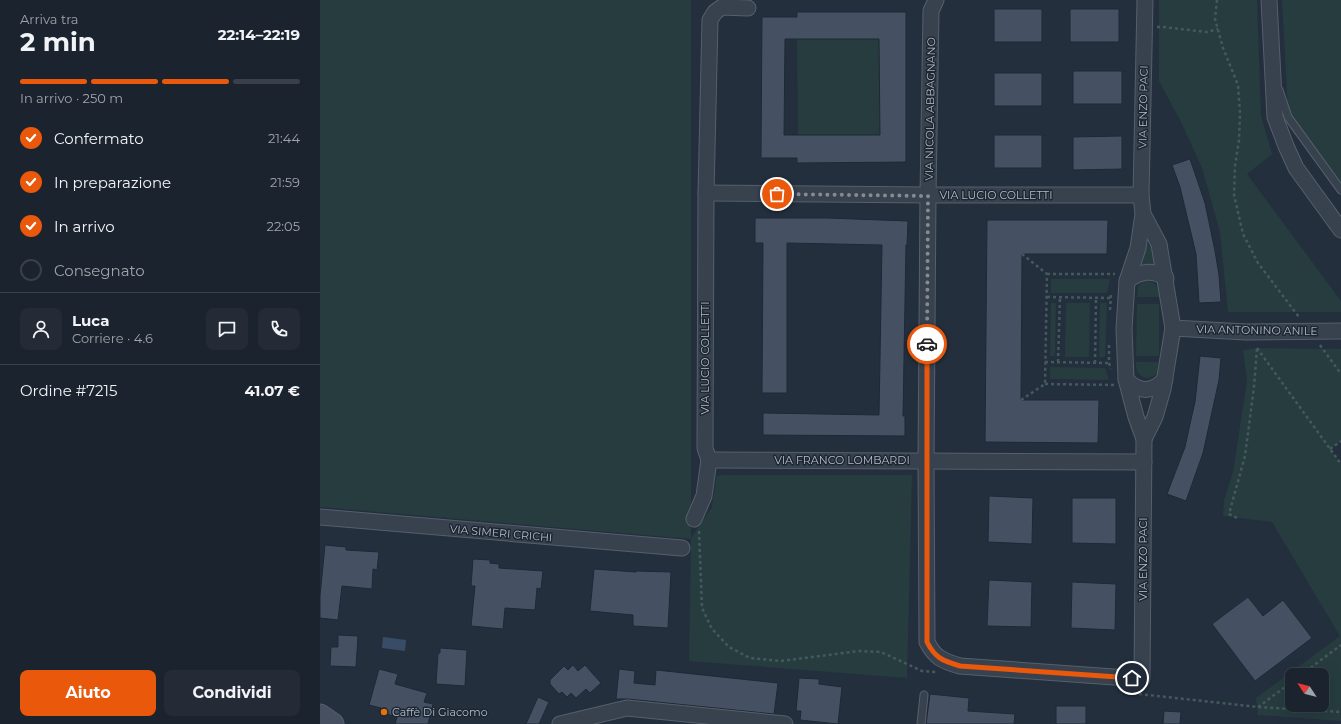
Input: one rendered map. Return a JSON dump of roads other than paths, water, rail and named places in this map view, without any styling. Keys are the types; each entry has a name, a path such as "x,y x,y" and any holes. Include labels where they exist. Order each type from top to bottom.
{"main road":[{"path":"320,715 332,724"}],"street":[{"name":"VIA NICOLA ABBAGNANO","path":"936,0 932,11 928,196 926,461 927,642 931,651 938,658 948,663 960,666 1142,679"},
{"name":"VIA ENZO PACI","path":"1142,679 1144,439 1136,417 1118,380 1124,363 1125,299 1119,278 1138,248 1143,214 1141,195 1145,0"},
{"path":"1269,0 1275,117 1296,168 1341,230"},
{"name":"VIA LUCIO COLLETTI","path":"694,519 704,496 709,460 705,448 706,193 710,20 715,12 722,8 748,8"},
{"name":"VIA LUCIO COLLETTI","path":"706,193 928,196 1141,195"},
{"name":"VIA ENZO PACI","path":"1143,214 1159,244 1166,278 1173,328 1165,378 1155,417 1144,439"},
{"path":"1119,278 1134,276 1142,272 1150,271 1158,273 1166,278"},
{"name":"VIA ANTONINO ANILE","path":"1173,328 1246,332 1341,331"},
{"path":"1118,380 1145,390 1160,384 1165,378"},
{"name":"VIA FRANCO LOMBARDI","path":"709,460 1144,462"},
{"name":"VIA SIMERI CRICHI","path":"320,517 682,548"},
{"path":"560,724 627,708 785,724"}],"lane":[{"path":"1274,0 1279,90 1288,117 1341,190"},
{"path":"921,724 924,694"}],"water":[{"path":"383,637 406,640 405,651 382,648"}],"place":[{"name":"Caffè Di Giacomo","path":"384,712"}]}
